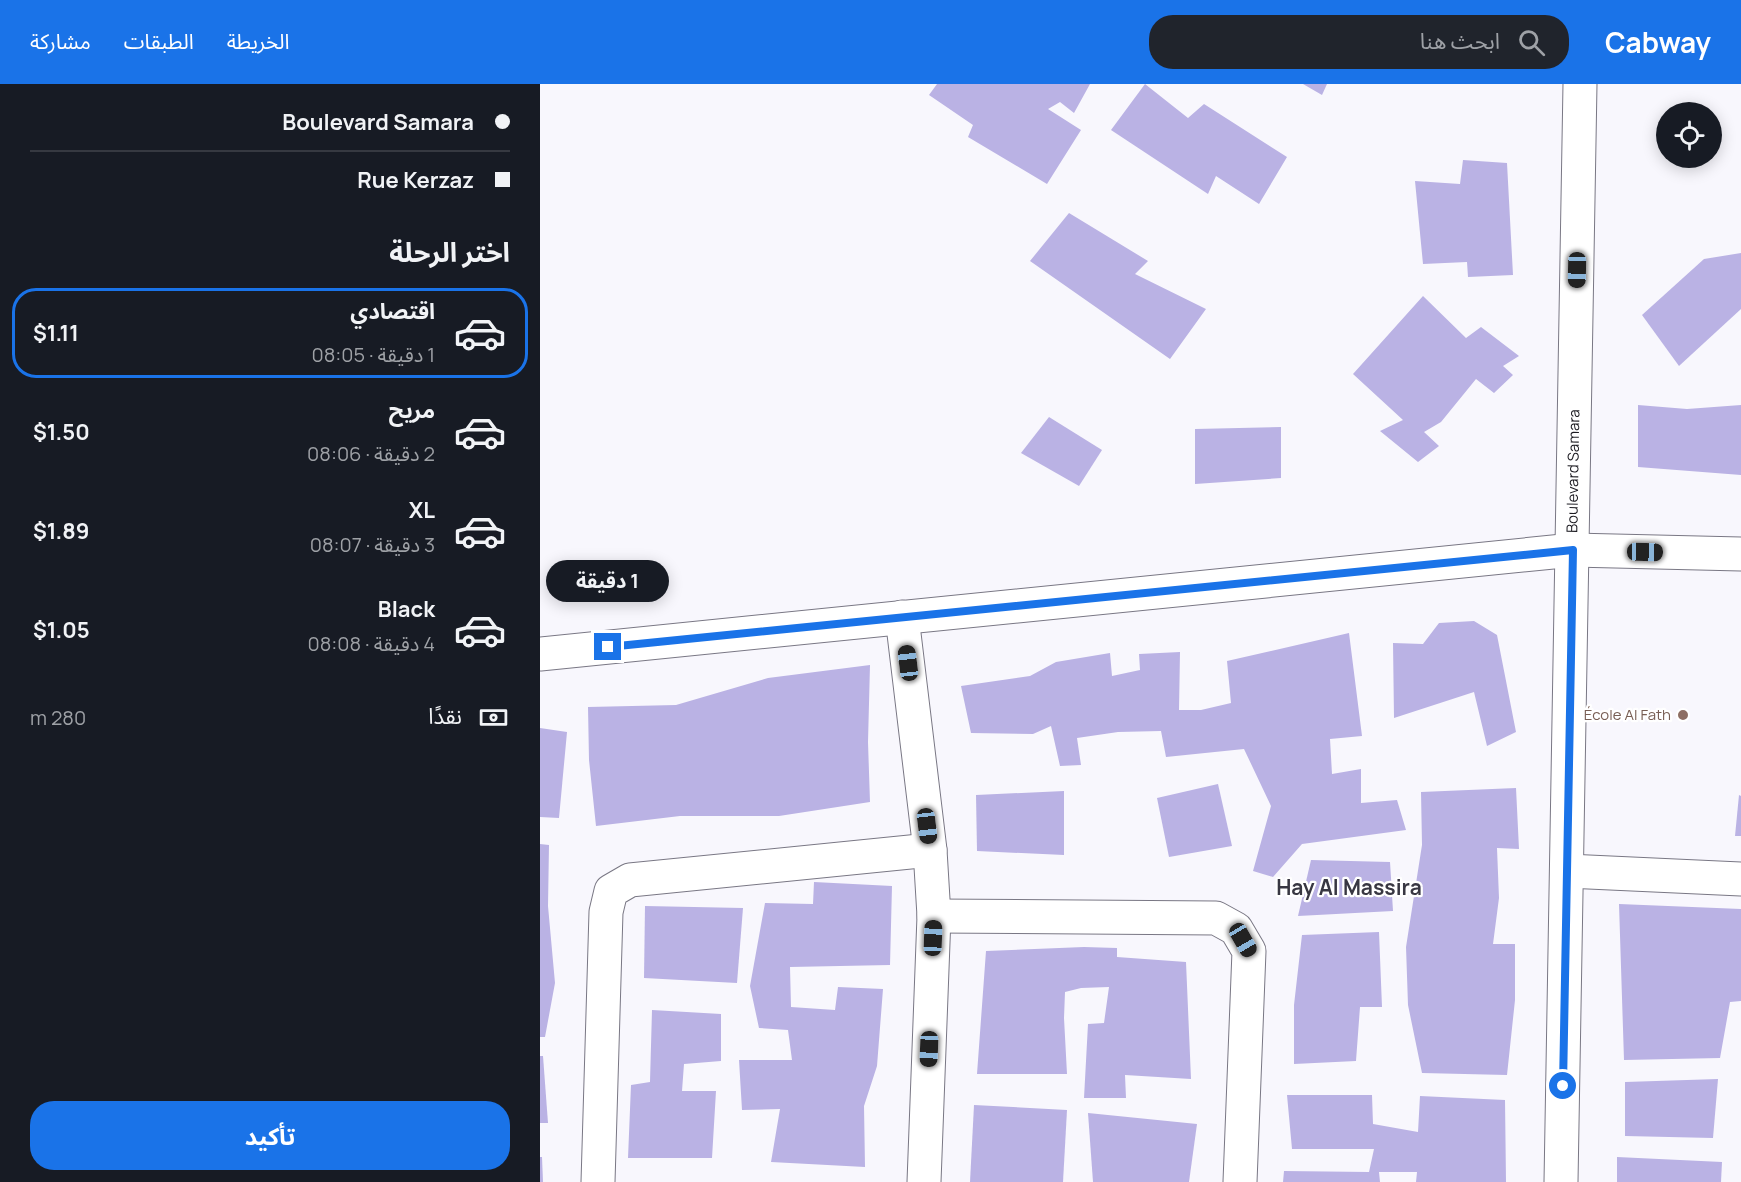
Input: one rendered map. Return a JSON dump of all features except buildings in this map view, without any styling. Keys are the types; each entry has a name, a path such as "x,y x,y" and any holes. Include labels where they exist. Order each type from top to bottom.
{"street":[{"name":"Boulevard Samara","path":"1561,1182 1580,84"},
{"path":"540,654 1573,550 1741,554"},
{"path":"902,617 930,850 934,916 924,1182"},
{"path":"598,1182 606,912 611,891 630,880 930,850"},
{"path":"1567,871 1741,879"},
{"path":"934,916 1216,918 1236,929 1249,951 1240,1182"}],"place":[{"name":"École Al Fath","path":"1683,715"}],"district":[{"name":"Hay Al Massira","path":"1349,888"}],"route":[{"path":"608,647 1573,550 1563,1086"}]}
